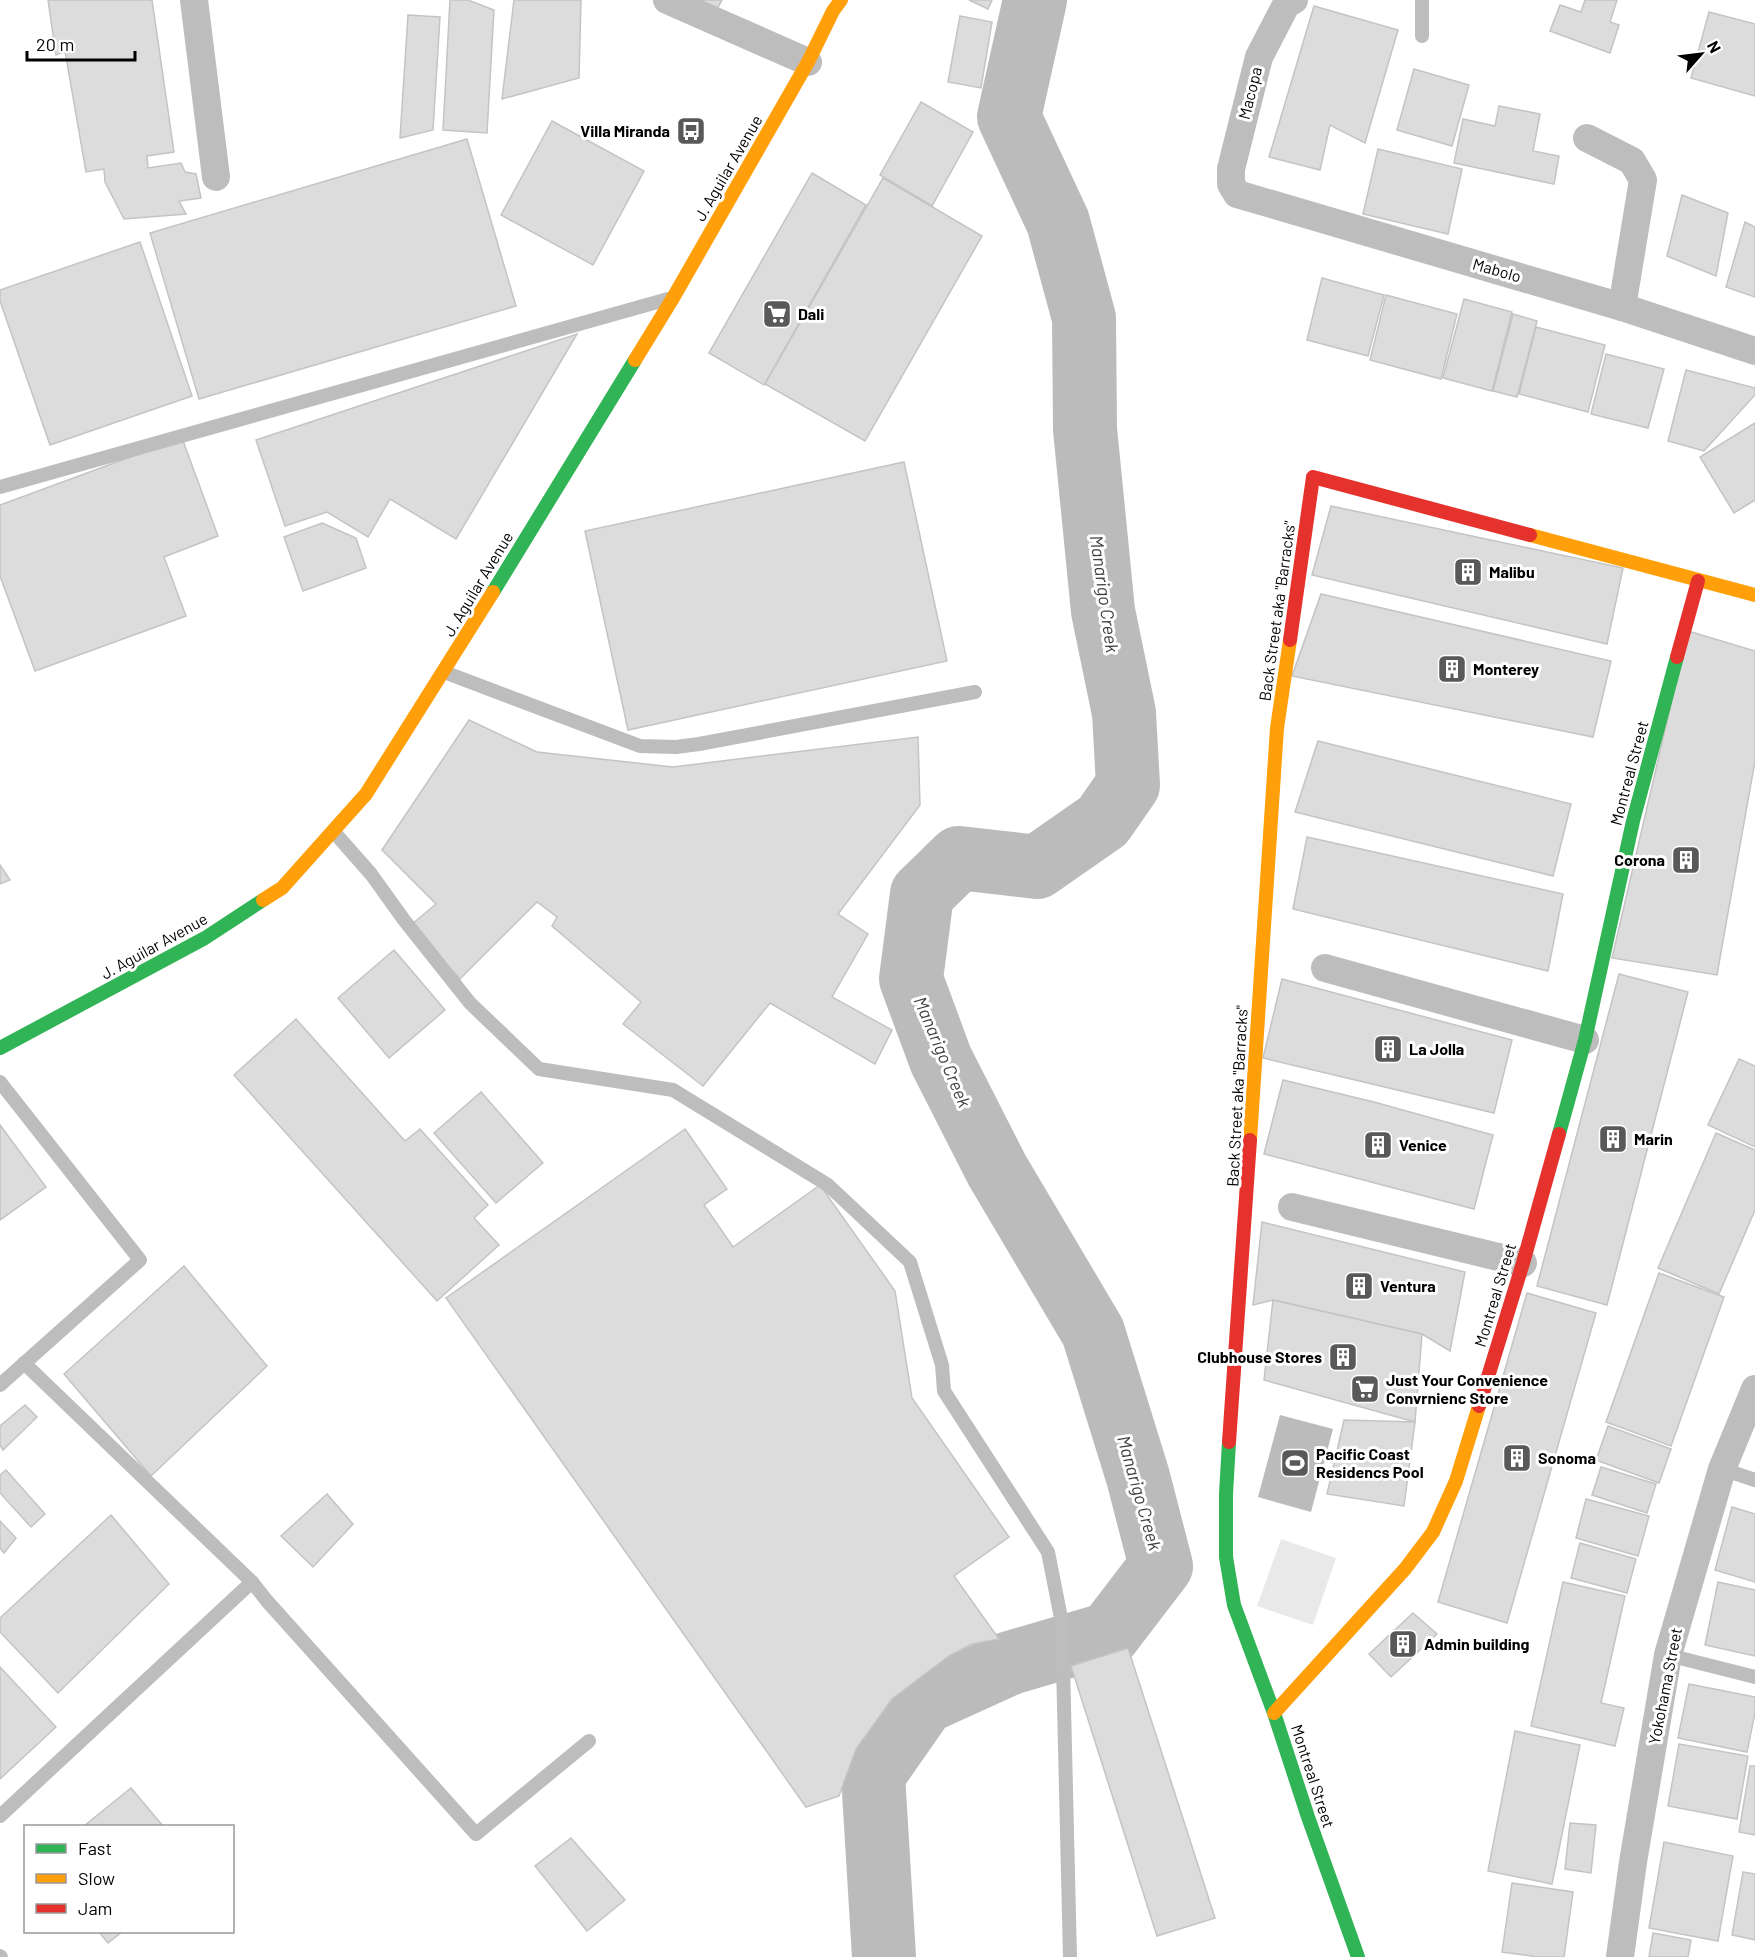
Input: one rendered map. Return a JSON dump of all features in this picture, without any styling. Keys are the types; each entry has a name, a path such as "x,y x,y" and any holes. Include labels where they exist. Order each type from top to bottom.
{"street":[{"path":"194,0 216,177"},
{"path":"667,0 808,62"},
{"name":"J. Aguilar Avenue","path":"0,1048 205,938 282,888 366,794 444,672 673,297 808,62 833,11 842,0"},
{"name":"Macopa","path":"1237,194 1231,183 1231,169 1259,57 1286,5 1294,0"},
{"path":"1587,138 1632,162 1643,180 1622,307"},
{"name":"Mabolo","path":"1237,194 1622,307 1755,351"},
{"name":"Back Street aka \"Barracks\"","path":"1274,1713 1234,1605 1226,1557 1226,1494 1277,728 1313,477 1698,580"},
{"path":"1698,580 1755,595"},
{"name":"Montreal Street","path":"1358,1957 1274,1713 1405,1569 1433,1532 1456,1481 1523,1263 1585,1040 1633,821 1698,580"},
{"path":"1325,968 1585,1040"},
{"path":"1292,1208 1523,1263"},
{"name":"Yokohama Street","path":"1620,1957 1633,1862 1668,1655 1722,1469 1755,1389"}],"lane":[{"path":"1422,0 1422,36"},
{"path":"0,487 673,297"},
{"path":"444,672 640,746 676,747 699,744 975,693"},
{"path":"334,832 371,874 404,920 470,1003 539,1069 673,1090 828,1185 910,1262 942,1365 944,1391 1048,1552 1062,1623 1070,1957"},
{"path":"0,1082 140,1260 0,1385"},
{"path":"24,1363 252,1582 476,1834 589,1741"},
{"path":"1722,1469 1755,1480"},
{"path":"0,1816 252,1582"},
{"path":"1668,1655 1755,1677"}],"shaded area":[{"name":"Pacific Coast Residencs Pool","path":"1280,1415 1333,1429 1311,1512 1258,1497"},
{"path":"1281,1539 1336,1558 1313,1625 1257,1606"}],"building":[{"path":"48,0 152,0 174,152 147,156 148,168 181,163 185,172 196,174 201,198 179,201 186,214 124,219 105,182 104,169 86,172 65,51 56,55"},
{"path":"450,0 468,0 494,10 487,133 443,130"},
{"path":"514,0 581,0 579,78 502,99"},
{"path":"696,0 722,0 716,11"},
{"path":"969,0 992,0 988,9"},
{"path":"1585,0 1617,0 1610,22 1619,25 1610,53 1550,31 1560,5 1581,12"},
{"path":"1314,6 1398,30 1365,143 1330,125 1320,170 1269,157"},
{"path":"1709,12 1755,24 1755,96 1691,78"},
{"path":"408,15 440,17 433,130 400,138"},
{"path":"960,16 992,22 981,88 948,82"},
{"path":"1414,69 1469,85 1452,146 1397,130"},
{"path":"921,102 973,132 932,206 880,175"},
{"path":"1499,106 1540,114 1533,151 1559,156 1554,184 1454,163 1463,119 1495,126"},
{"path":"552,121 644,171 593,265 501,215"},
{"path":"467,139 516,306 199,399 150,233"},
{"path":"1378,149 1462,169 1448,234 1363,214"},
{"path":"812,173 866,205 764,385 709,353"},
{"path":"883,178 982,236 865,441 765,384"},
{"path":"1682,195 1728,213 1716,276 1667,256"},
{"path":"1745,222 1755,227 1755,297 1726,287"},
{"path":"140,242 192,396 50,445 0,301 0,290"},
{"path":"1322,278 1384,295 1368,356 1307,340"},
{"path":"1386,295 1457,314 1441,379 1370,360"},
{"path":"1464,299 1512,312 1492,391 1443,378"},
{"path":"1513,314 1537,321 1517,397 1493,391"},
{"path":"1536,327 1605,345 1588,412 1519,394"},
{"path":"577,334 456,539 390,499 368,537 327,512 285,526 256,440"},
{"path":"1606,354 1664,369 1648,428 1591,414"},
{"path":"1686,370 1755,388 1755,395 1704,451 1668,441"},
{"path":"1755,423 1755,500 1734,513 1700,457"},
{"path":"182,438 218,536 164,557 186,616 35,671 0,576 0,505"},
{"path":"904,462 947,661 628,730 585,531"},
{"name":"Malibu","path":"1331,506 1623,568 1607,644 1312,575"},
{"path":"322,523 356,538 366,568 303,591 284,537"},
{"name":"Monterey","path":"1321,594 1611,661 1593,737 1292,676"},
{"name":"Corona","path":"1688,631 1755,651 1755,761 1717,975 1612,958"},
{"path":"469,720 537,752 673,767 918,737 920,805 838,914 868,934 832,997 892,1030 875,1064 770,1003 703,1086 623,1024 641,1002 552,926 557,917 537,902 460,979 411,925 436,904 382,850"},
{"path":"1318,741 1571,804 1553,876 1295,812"},
{"path":"1307,837 1563,894 1548,971 1293,909"},
{"path":"0,865 10,880 0,884"},
{"path":"394,950 445,1010 389,1058 338,998"},
{"name":"Marin","path":"1619,974 1688,992 1607,1305 1537,1286"},
{"name":"La Jolla","path":"1282,979 1512,1040 1494,1113 1263,1058"},
{"path":"296,1019 405,1141 420,1129 488,1205 474,1218 499,1245 437,1301 234,1075"},
{"path":"1739,1059 1755,1066 1755,1147 1708,1125"},
{"name":"Venice","path":"1283,1080 1493,1135 1474,1209 1264,1154"},
{"path":"481,1092 543,1163 496,1203 434,1133"},
{"path":"0,1125 46,1187 0,1220"},
{"path":"685,1129 727,1189 704,1205 733,1247 820,1185 895,1291 912,1398 1009,1537 954,1576 999,1639 972,1644 949,1656 892,1699 856,1749 839,1796 806,1807 446,1298"},
{"path":"1716,1133 1755,1150 1755,1210 1719,1294 1658,1268"},
{"name":"Ventura","path":"1262,1222 1465,1272 1450,1351 1422,1334 1273,1300 1253,1305"},
{"path":"184,1266 267,1366 151,1476 64,1374"},
{"path":"1659,1273 1724,1297 1671,1446 1606,1422"},
{"name":"Sonoma","path":"1527,1293 1596,1313 1507,1623 1438,1602"},
{"name":"Clubhouse Stores","path":"1273,1300 1422,1334 1415,1422 1264,1380"},
{"path":"25,1405 37,1417 3,1450 0,1445 0,1426"},
{"path":"1344,1420 1415,1422 1404,1506 1327,1494"},
{"path":"1608,1426 1671,1449 1659,1483 1596,1460"},
{"path":"1601,1467 1656,1484 1647,1513 1592,1495"},
{"path":"6,1470 45,1514 31,1527 0,1493 0,1475"},
{"path":"327,1494 353,1524 313,1567 281,1536"},
{"path":"1586,1499 1649,1516 1638,1556 1576,1538"},
{"path":"1732,1507 1755,1514 1755,1582 1715,1570"},
{"path":"111,1515 169,1584 58,1693 0,1632 0,1618"},
{"path":"0,1521 16,1538 4,1553 0,1548"},
{"path":"1580,1543 1636,1559 1627,1593 1571,1578"},
{"path":"1563,1582 1625,1596 1601,1703 1624,1708 1615,1746 1531,1726"},
{"path":"1718,1582 1755,1590 1755,1656 1705,1645"},
{"name":"Admin building","path":"1413,1613 1437,1634 1391,1677 1369,1654"},
{"path":"1128,1648 1215,1918 1157,1936 1071,1666"},
{"path":"0,1667 56,1727 0,1779"},
{"path":"1689,1684 1755,1697 1755,1713 1747,1752 1678,1738"},
{"path":"1515,1731 1580,1745 1552,1884 1488,1871"},
{"path":"1679,1744 1748,1756 1737,1819 1668,1806"},
{"path":"1750,1766 1755,1766 1755,1835 1739,1832"},
{"path":"131,1788 162,1825 85,1825"},
{"path":"1570,1823 1596,1825 1591,1873 1565,1869"},
{"path":"571,1838 625,1900 587,1931 535,1866"},
{"path":"1664,1842 1733,1856 1718,1941 1649,1928"},
{"path":"1743,1872 1755,1874 1755,1940 1732,1935"},
{"path":"1512,1883 1573,1892 1564,1957 1538,1957 1502,1952"},
{"path":"100,1933 121,1933 108,1943"},
{"path":"1653,1933 1691,1940 1688,1957 1649,1957"}],"waterway":[{"name":"Manarigo Creek","path":"884,1957 873,1775 924,1702 1010,1663 1109,1634 1161,1566 1138,1477 1093,1332 997,1170 941,1060 911,979 922,894 959,858 1037,867 1103,821 1128,785 1124,713 1103,611 1085,429 1084,318 1058,222 1009,117 1035,0"}],"traffic: fast":[{"path":"493,592 635,360"},
{"path":"1559,1134 1585,1040 1633,821 1677,657"},
{"path":"0,1048 205,938 263,900"},
{"path":"1229,1442 1226,1557 1234,1605 1274,1713 1358,1957"}],"traffic: slow":[{"path":"635,360 673,298 841,0"},
{"path":"1530,535 1755,595"},
{"path":"263,900 282,888 366,794 493,592"},
{"path":"1250,1140 1277,728 1290,640"},
{"path":"1274,1713 1405,1569 1433,1532 1456,1481 1479,1406"}],"traffic: jam":[{"path":"1290,640 1313,477 1530,535"},
{"path":"1677,657 1698,581"},
{"path":"1479,1406 1523,1263 1559,1134"},
{"path":"1229,1442 1250,1140"}],"place":[{"name":"Villa Miranda","path":"691,131"},
{"name":"Dali","path":"777,314"},
{"name":"Malibu","path":"1468,572"},
{"name":"Monterey","path":"1452,669"},
{"name":"Corona","path":"1686,860"},
{"name":"La Jolla","path":"1388,1049"},
{"name":"Marin","path":"1613,1139"},
{"name":"Venice","path":"1378,1145"},
{"name":"Ventura","path":"1359,1286"},
{"name":"Clubhouse Stores","path":"1343,1357"},
{"name":"Just Your Convenience Convrnienc Store","path":"1365,1389"},
{"name":"Sonoma","path":"1517,1458"},
{"name":"Pacific Coast Residencs Pool","path":"1295,1463"},
{"name":"Admin building","path":"1403,1644"}]}
